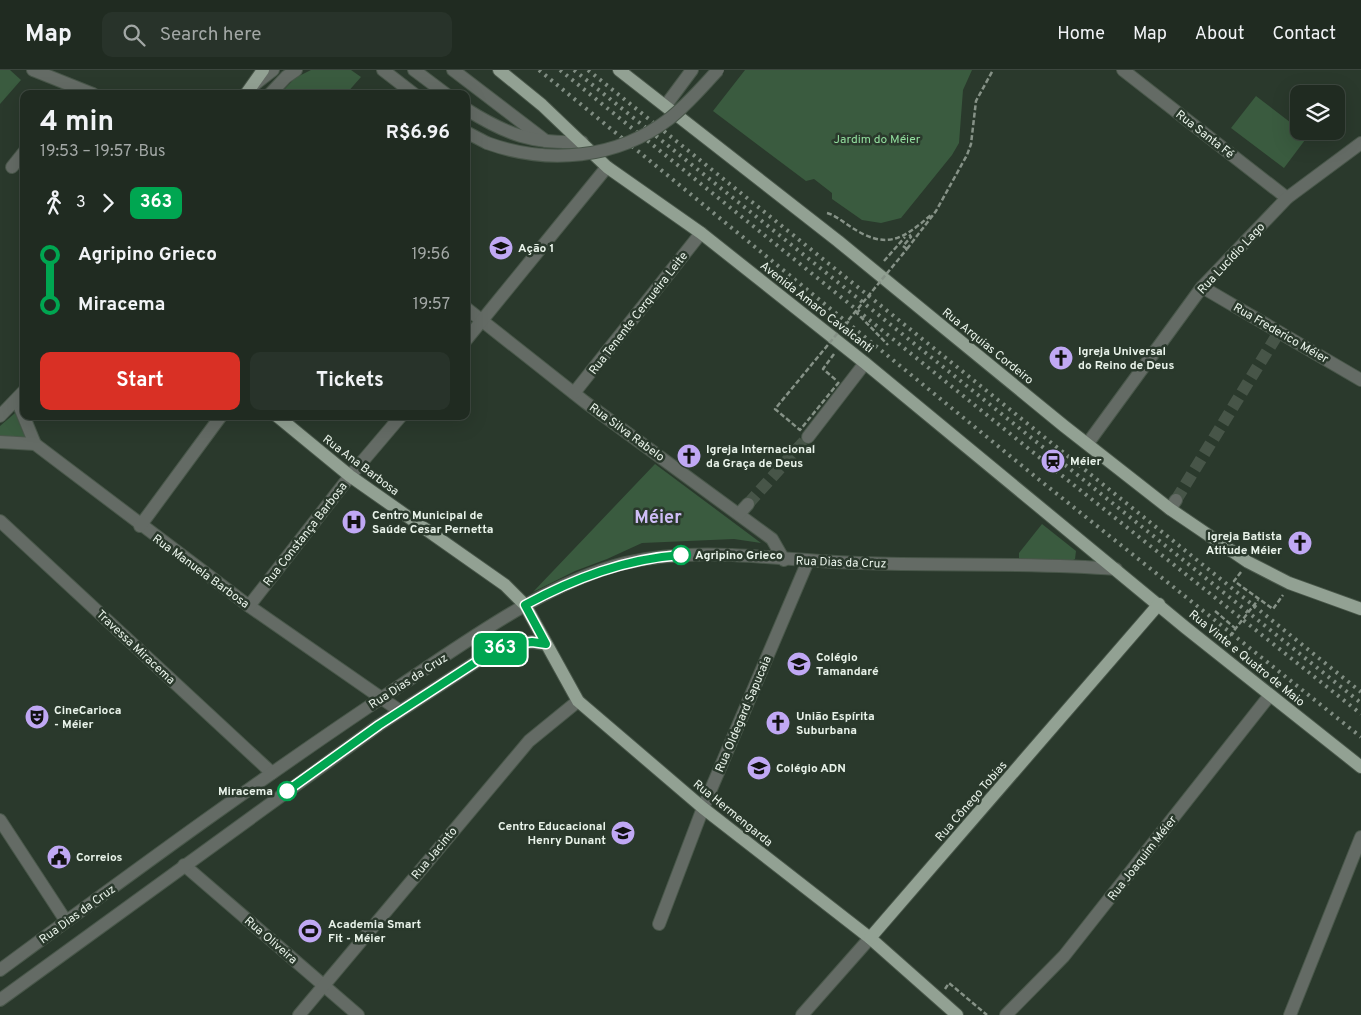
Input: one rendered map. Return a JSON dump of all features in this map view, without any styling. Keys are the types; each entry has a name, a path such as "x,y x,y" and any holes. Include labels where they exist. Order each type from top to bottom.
{"main road":[{"path":"249,90 263,70"},
{"name":"Avenida Amaro Cavalcanti","path":"499,70 542,105 607,167 701,233 865,363 1116,570"},
{"name":"Rua Arquias Cordeiro","path":"619,70 666,105 1088,444 1173,504 1248,562 1289,583 1361,609"},
{"name":"Rua Ana Barbosa","path":"282,420 350,476 505,585 525,605"},
{"name":"Rua Vinte e Quatro de Maio","path":"1116,570 1361,767"},
{"name":"Rua Cônego Tobias","path":"870,938 1158,604"},
{"name":"Rua Hermengarda","path":"525,605 578,701 703,808 870,938 957,1015"}],"street":[{"path":"33,70 72,90"},
{"path":"250,90 273,70"},
{"path":"274,90 286,76 296,70"},
{"path":"383,70 409,90"},
{"path":"414,70 441,90"},
{"path":"453,70 546,141"},
{"path":"666,105 692,70"},
{"path":"470,134 487,143 510,151 544,156 568,156 602,152 644,135 668,120 718,70"},
{"name":"Rua Santa Fé","path":"1123,70 1287,198"},
{"path":"470,112 489,124 525,139 582,142"},
{"name":"Rua Lucídio Lago","path":"1088,444 1202,287 1287,198 1361,144"},
{"path":"12,167 20,157"},
{"path":"470,335 607,167"},
{"name":"Rua Tenente Cerqueira Leite","path":"574,393 701,233"},
{"name":"Rua Frederico Méier","path":"1202,287 1361,380"},
{"name":"Rua Silva Rabelo","path":"470,311 574,393 744,509 772,539 784,560"},
{"path":"808,437 865,363"},
{"path":"0,416 20,396"},
{"path":"0,443 35,444 28,420"},
{"path":"140,526 217,420"},
{"name":"Rua Constança Barbosa","path":"249,606 350,476 398,420"},
{"name":"Rua Manuela Barbosa","path":"35,444 140,526 249,606 380,699 400,711"},
{"name":"Travessa Miracema","path":"0,521 272,774"},
{"name":"Rua Dias da Cruz","path":"0,970 272,774 380,699 525,605 563,585 598,571 656,556 686,554 808,561 1079,566 1116,570"},
{"name":"Rua Oldegard Sapucaia","path":"659,924 703,808 808,561"},
{"name":"Rua Dias da Cruz","path":"0,1000 184,865 400,711 479,660 508,645 532,642 546,644"},
{"name":"Rua Joaquim Méier","path":"1006,1015 1064,956 1270,695"},
{"name":"Rua Jacinto","path":"299,1015 529,741 578,701"},
{"path":"0,820 66,921"},
{"path":"1290,1015 1361,837"},
{"name":"Rua Oliveira","path":"184,865 322,986 358,1015"},
{"name":"Rua Cônego Tobias","path":"802,1015 870,938"}],"path":[{"path":"841,345 824,369 839,382 800,430 776,409 936,211 967,155 971,144 976,101 993,70"},
{"path":"874,271 907,235 936,211"},
{"path":"823,212 831,214 863,235 875,239 896,240 907,235"},
{"path":"907,235 911,237 903,246 907,249"},
{"path":"855,312 888,345"},
{"path":"1234,581 1273,609"},
{"path":"1225,642 1258,600"},
{"path":"1215,611 1236,629"},
{"path":"949,983 987,1015"}],"green space":[{"path":"0,70 10,70 21,80 0,104"},
{"path":"311,70 351,70 361,77 350,90 284,90 295,78"},
{"name":"Jardim do Méier","path":"745,70 972,70 963,90 959,143 952,155 901,218 881,223 862,220 832,199 832,193 814,179 806,181 713,111"},
{"path":"1256,96 1290,122 1290,140 1305,140 1284,168 1231,128"},
{"path":"15,413 25,437 0,437 0,426"},
{"path":"655,464 761,543 734,539 642,543 575,571 533,592"},
{"path":"1042,524 1076,551 1075,559 1071,561 1019,561 1019,553"}],"tunnel":[{"path":"1176,500 1279,332"},
{"path":"748,504 808,437"}],"railway":[{"path":"539,70 1037,478 1361,737"},
{"path":"560,70 1050,466 1361,714"},
{"path":"574,70 1361,703"},
{"path":"588,70 1361,692"}],"bus line":[{"name":"363","path":"287,791 379,725 479,660 508,645 532,642 546,644 525,605 563,585 598,571 656,556 681,555"}],"place":[{"name":"Ação 1","path":"501,248"},
{"name":"Igreja Universal do Reino de Deus","path":"1061,358"},
{"name":"Igreja Internacional da Graça de Deus","path":"689,456"},
{"name":"Méier","path":"1053,461"},
{"name":"Centro Municipal de Saúde Cesar Pernetta","path":"354,522"},
{"name":"Igreja Batista Atitude Méier","path":"1300,543"},
{"name":"Agripino Grieco","path":"681,555"},
{"name":"Colégio Tamandaré","path":"799,664"},
{"name":"CineCarioca - Méier","path":"37,717"},
{"name":"União Espírita Suburbana","path":"778,723"},
{"name":"Colégio ADN","path":"759,768"},
{"name":"Miracema","path":"287,791"},
{"name":"Centro Educacional Henry Dunant","path":"623,833"},
{"name":"Correios","path":"59,857"},
{"name":"Academia Smart Fit - Méier","path":"310,931"}],"district":[{"name":"Méier","path":"658,517"}]}
